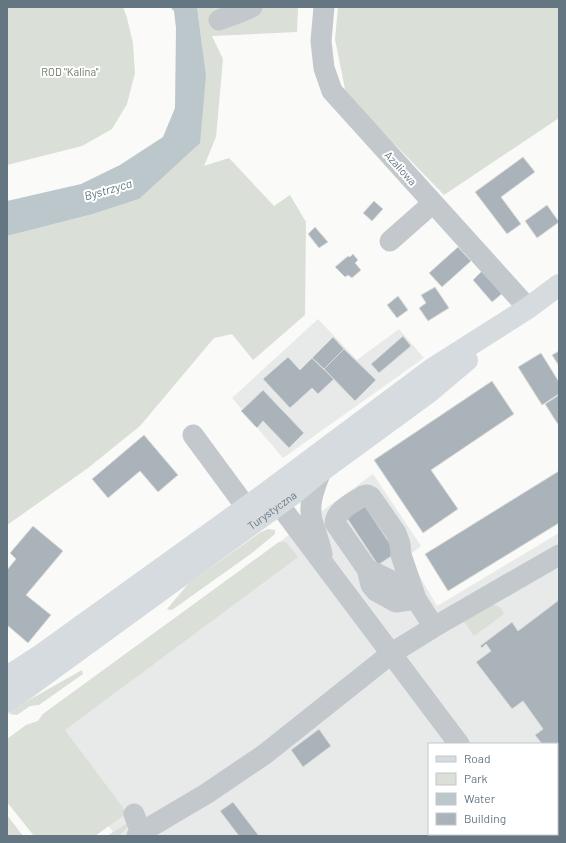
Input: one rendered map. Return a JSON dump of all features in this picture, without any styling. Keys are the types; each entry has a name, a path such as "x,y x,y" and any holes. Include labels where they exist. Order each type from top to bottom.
{"main road":[{"name":"Turystyczna","path":"7,677 41,655 246,507 274,497 322,471 429,392 528,308 559,285"},
{"name":"Turystyczna","path":"7,702 274,497 432,369 528,308"}],"street":[{"path":"219,20 252,7"},
{"name":"Azaliowa","path":"324,7 321,41 324,68 332,91 528,308"},
{"path":"390,241 433,203"},
{"path":"193,435 246,507"},
{"path":"322,471 313,491 311,507 312,518 323,563"},
{"path":"416,599 402,586 367,568 335,523 335,517 339,513 363,496 367,495 371,497 396,534 400,544 401,556 416,599 434,627"},
{"path":"274,497 458,743"},
{"path":"134,814 140,835 206,794 265,754 392,653 559,555"}],"shaded area":[{"path":"318,319 357,360 399,329 424,358 283,458 232,398"},
{"path":"373,474 421,546 408,556 437,606 559,533 559,836 116,836 32,723 38,721 43,714"}],"green space":[{"name":"ROD \"Kalina\"","path":"7,7 123,7 133,43 135,73 127,104 112,129 82,146 7,165"},
{"path":"197,7 298,7 297,32 212,36 223,59 216,137 204,166 229,158 274,206 290,195 306,222 305,315 253,360 232,334 214,338 140,426 88,468 7,525 7,236 93,214 139,199 206,76"},
{"path":"338,7 559,7 559,118 444,195 346,94 335,39"},
{"path":"268,529 275,530 275,534 252,553 172,610 167,609 189,583 261,532"},
{"path":"279,542 286,542 298,557 65,730 127,813 95,836 34,836 7,802 7,739 26,725 38,721 43,714"},
{"path":"492,604 501,608 504,614 474,636 463,620"},
{"path":"82,670 83,674 39,705 30,706 17,715 9,714 29,700"},
{"path":"7,815 23,836 7,836"},
{"path":"129,822 127,828 119,836 107,836"}],"water":[{"name":"Bystrzyca","path":"170,7 197,7 206,75 200,143 139,199 93,214 7,236 7,201 81,184 120,165 163,137 175,108 176,28 174,11"}],"building":[{"path":"523,157 535,172 501,197 521,224 507,234 475,192"},
{"path":"374,201 383,209 372,221 363,213"},
{"path":"547,205 559,222 537,238 525,221"},
{"path":"315,227 328,242 319,248 308,234"},
{"path":"458,247 471,261 442,287 429,273"},
{"path":"353,254 358,260 355,263 361,270 352,278 348,275 345,277 335,267 348,256 350,257"},
{"path":"484,269 504,292 492,302 473,280"},
{"path":"435,287 449,308 428,321 419,308 426,303 421,295"},
{"path":"398,296 408,310 397,318 387,305"},
{"path":"403,336 411,346 379,373 371,364"},
{"path":"333,337 344,349 324,369 312,358"},
{"path":"344,349 376,380 355,401 324,369"},
{"path":"559,351 559,366 552,355"},
{"path":"541,353 559,382 559,394 542,405 518,367"},
{"path":"288,357 300,370 312,358 334,379 318,394 312,388 290,408 263,379"},
{"path":"492,381 514,414 431,470 458,509 423,533 374,460"},
{"path":"263,390 304,433 289,448 263,421 257,428 241,411"},
{"path":"559,395 559,426 545,404"},
{"path":"144,435 178,475 158,492 140,471 108,498 92,479"},
{"path":"559,471 559,523 448,591 425,554"},
{"path":"363,503 396,553 378,565 345,515"},
{"path":"33,526 63,551 26,595 51,615 28,643 7,625 7,570 16,559 10,553"},
{"path":"559,600 559,766 558,743 541,743 535,735 543,729 523,701 512,709 476,662 491,651 486,644 482,648 480,646 512,622 518,631"},
{"path":"319,729 331,746 303,767 291,750"},
{"path":"233,802 259,836 239,836 220,811"}]}
